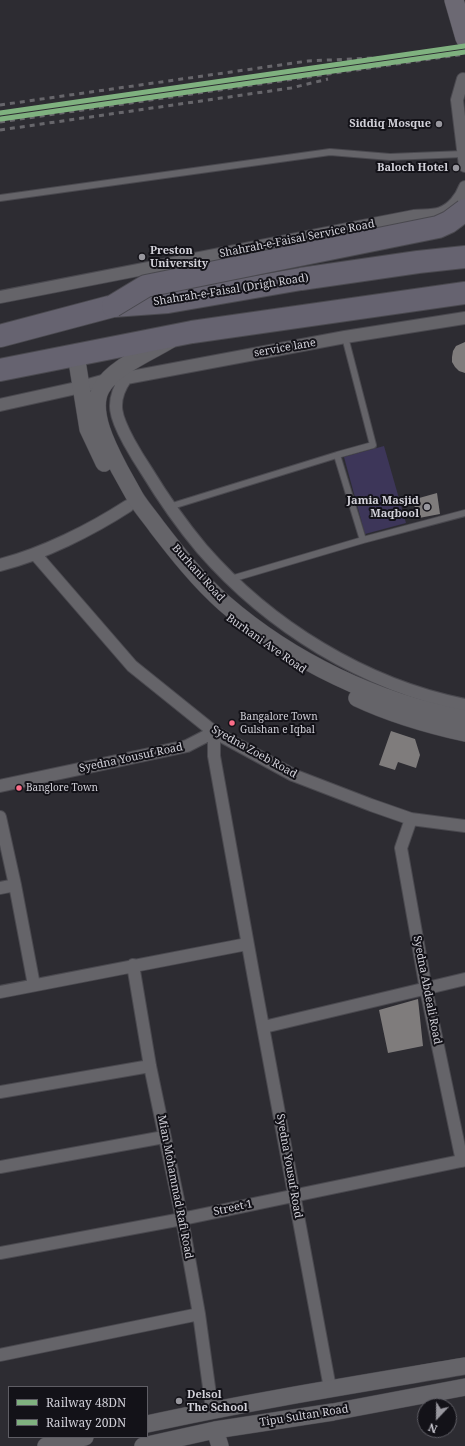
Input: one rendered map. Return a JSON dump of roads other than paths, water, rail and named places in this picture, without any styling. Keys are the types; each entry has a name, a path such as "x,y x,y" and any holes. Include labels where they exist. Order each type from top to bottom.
{"highway":[{"path":"113,306 146,286 438,227 449,222 465,210"},
{"name":"Shahrah-e-Faisal (Drigh Road)","path":"0,336 113,306 168,302 301,279 418,262 465,257"},
{"path":"0,370 192,332 463,294"}],"main road":[{"path":"454,0 465,38"}],"street":[{"path":"463,79 457,100 464,160"},
{"name":"Shahrah-e-Faisal Service Road","path":"0,297 414,216 441,213 460,198 465,187"},
{"name":"service lane","path":"0,405 106,380 126,378 345,337 465,318"},
{"name":"Burhani Road","path":"177,336 116,371 106,380 100,390 97,406 100,424 114,458 136,498 160,531 186,564 223,602 275,642 304,660 368,691 404,703 465,719"},
{"path":"0,565 35,554 84,532 128,506 105,465 88,429 76,355"},
{"path":"126,378 120,387 116,404 118,417 124,432 137,456 169,507 203,550 231,579 258,604 285,625 338,659 409,689 465,705"},
{"name":"Burhani Ave Road","path":"128,506 150,537 177,569 217,610 270,650 326,684 364,702 446,729 465,733"},
{"name":"Syedna Zoeb Road","path":"35,554 132,666 214,732 293,775 411,819 465,826"},
{"name":"Syedna Yousuf Road","path":"0,786 188,746 214,732 214,756 246,944 264,1027 330,1388"},
{"path":"0,817 15,885 34,985"},
{"name":"Syedna Abdeali Road","path":"411,819 401,848 426,989 463,1160"},
{"path":"0,888 15,885"},
{"path":"0,992 246,944"},
{"name":"Mian Mohammad Rafi Road","path":"133,965 150,1066 182,1219 199,1314 212,1410"},
{"path":"264,1027 465,979"},
{"path":"0,1092 150,1066"},
{"path":"0,1167 164,1137"},
{"name":"Street 1","path":"0,1253 182,1219 463,1160"},
{"path":"0,1355 199,1314"},
{"name":"Tipu Sultan Road","path":"148,1424 330,1388 465,1366"},
{"name":"Tipu Sultan Road","path":"143,1446 214,1430 333,1412 465,1387"},
{"path":"330,1388 333,1412"},
{"path":"214,1430 220,1446"},
{"path":"52,1445 81,1438"}],"lane":[{"path":"0,198 330,152 390,157 464,160"},
{"path":"169,507 373,445 345,337"},
{"path":"337,455 363,540"},
{"path":"231,579 363,540 465,513"}],"railway":[{"path":"0,122 465,54"},
{"path":"0,105 308,61 394,57"},
{"path":"0,130 291,88 328,79"}],"rail line":[{"name":"48DN","path":"0,113 465,46"},
{"name":"20DN","path":"1,119 465,52"}],"place":[{"name":"Siddiq Mosque","path":"439,124"},
{"name":"Baloch Hotel","path":"456,168"},
{"name":"Preston University","path":"142,257"},
{"name":"Jamia Masjid Maqbool","path":"427,507"},
{"name":"Bangalore Town Gulshan e Iqbal","path":"232,723"},
{"name":"Banglore Town","path":"19,788"},
{"name":"Delsol The School","path":"179,1401"}]}
